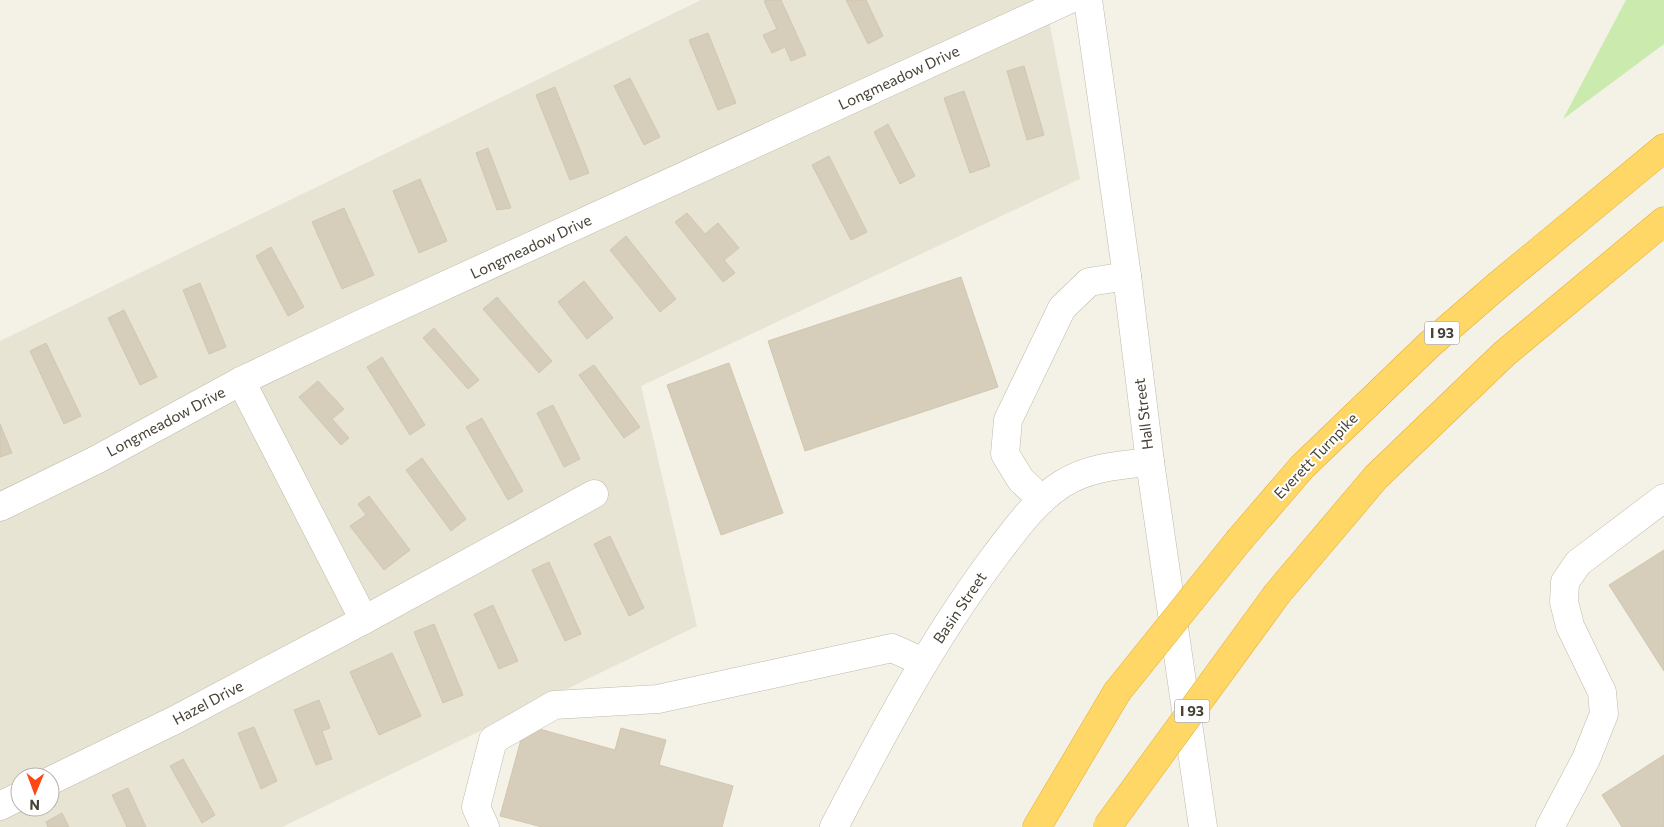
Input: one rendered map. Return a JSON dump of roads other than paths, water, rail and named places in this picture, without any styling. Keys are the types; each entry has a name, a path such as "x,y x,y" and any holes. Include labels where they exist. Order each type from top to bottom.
{"highway":[{"name":"Everett Turnpike","path":"1038,827 1116,692 1302,467 1430,344 1504,280 1664,148"},
{"name":"I 93","path":"1107,827 1277,594 1376,476 1504,354 1664,221"}],"street":[{"name":"Longmeadow Drive","path":"0,507 96,460 241,381 361,324 1068,0"},
{"name":"Hall Street","path":"1088,0 1127,276 1150,462 1203,827"},
{"path":"1042,500 1021,480 1005,454 1008,420 1062,308 1089,282 1127,276"},
{"path":"241,381 364,620"},
{"name":"Basin Street","path":"834,827 878,741 923,662 980,576 1011,535 1042,500 1062,484 1083,474 1108,466 1150,462"},
{"name":"Hazel Drive","path":"60,777 175,720 364,620 594,494"},
{"path":"1550,827 1586,759 1604,714 1602,692 1570,626 1564,602 1565,582 1578,563 1664,498"},
{"path":"485,827 476,807 492,740 554,705 658,699 892,648 923,662"}]}
